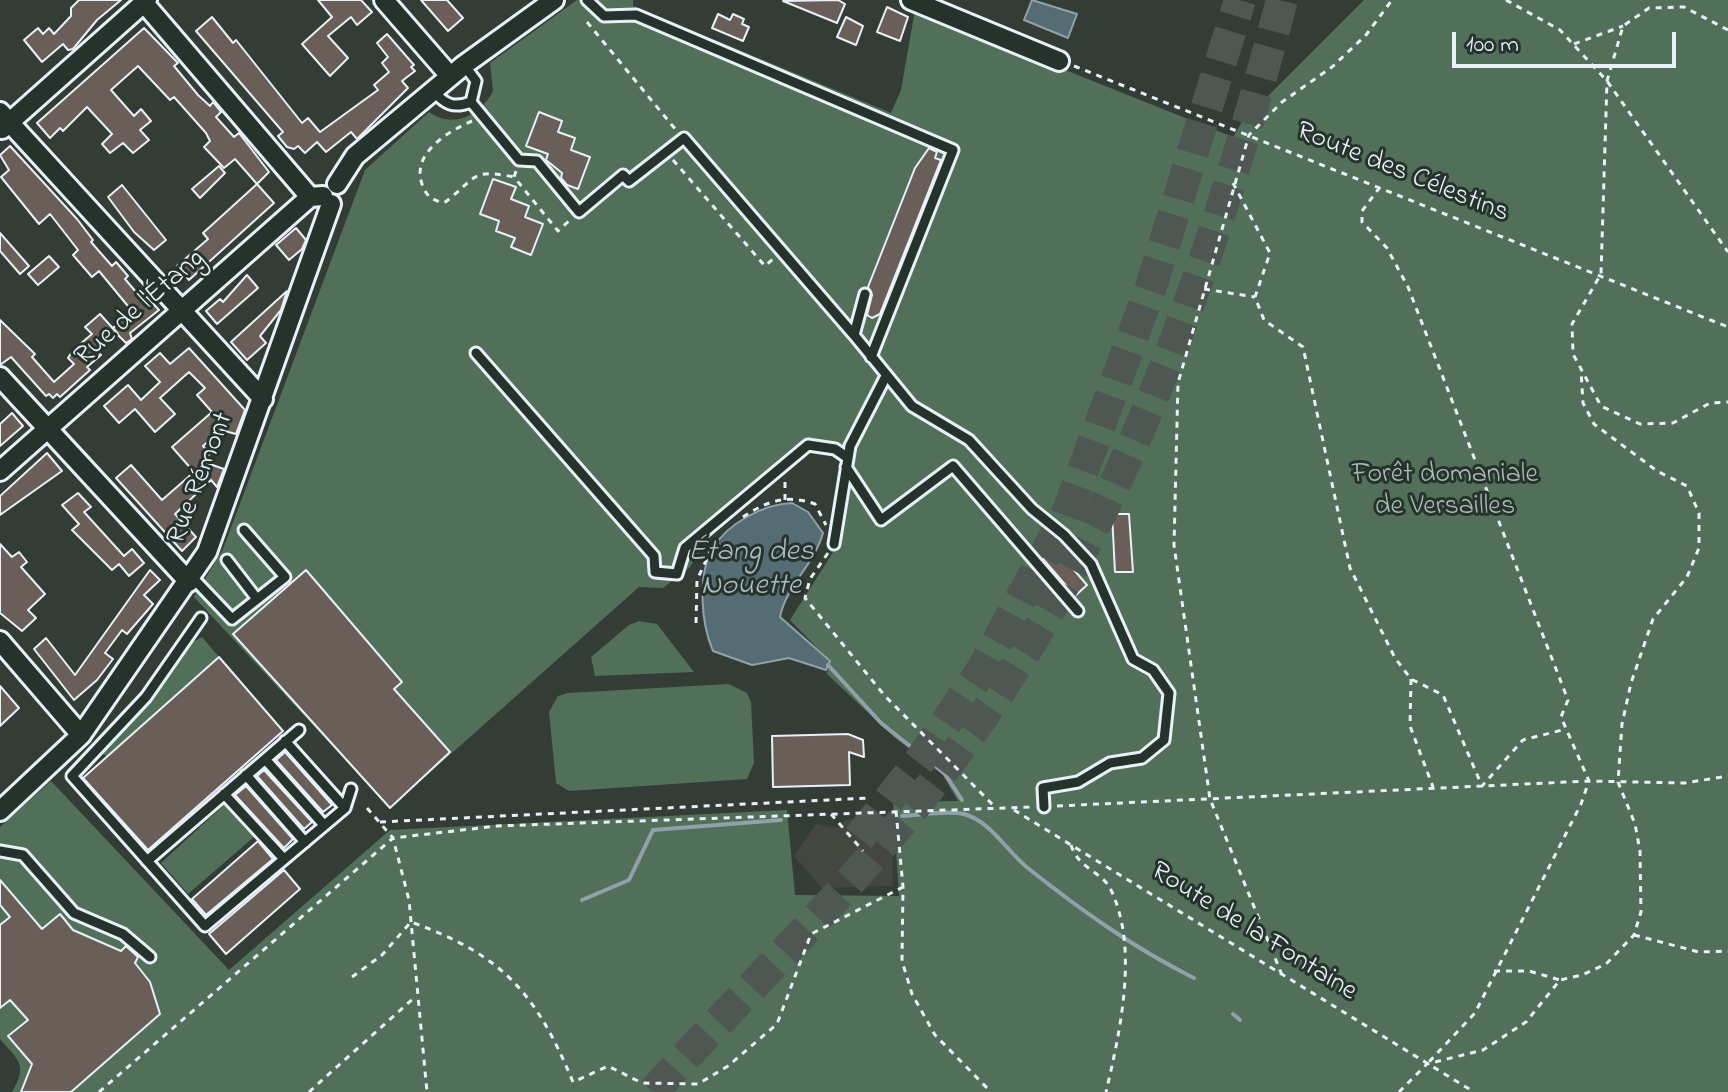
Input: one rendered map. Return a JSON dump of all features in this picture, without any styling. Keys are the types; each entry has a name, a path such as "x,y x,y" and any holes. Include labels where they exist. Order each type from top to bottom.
{"street":[{"path":"384,0 457,71"},
{"name":"Rue Rémont","path":"0,811 81,735 207,552 263,399 325,195 355,156 457,71 554,0"},
{"path":"911,0 941,6 1059,61"},
{"path":"263,399 3,122 145,1 325,195"},
{"name":"Rue de l'Étang","path":"0,471 182,310 325,195"},
{"path":"0,377 190,579"},
{"path":"0,641 81,735"}],"lane":[{"path":"587,0 604,16 636,15 953,150 871,357"},
{"path":"457,71 476,81 471,102"},
{"path":"433,91 444,103 453,106 471,102"},
{"path":"471,102 519,160 537,161 579,212 623,175 629,181 684,138 912,406 969,440 1032,509 1064,535 1091,564 1133,659 1153,670 1169,693 1164,740 1142,758 1110,763 1078,782 1043,788 1044,807"},
{"path":"854,335 865,294"},
{"path":"476,353 654,556 655,572 677,574 685,548 808,445 820,444 847,463 881,520 953,466 1078,611"},
{"path":"834,544 847,463 857,426 886,376"},
{"path":"190,579 232,619 285,577 244,530"},
{"path":"227,560 257,599"},
{"path":"201,618 146,697 72,776 205,926 345,808 351,789"},
{"path":"147,861 299,730"},
{"path":"285,741 345,808"},
{"path":"265,759 324,825"},
{"path":"246,775 305,842"},
{"path":"224,794 284,859"},
{"path":"0,851 23,855 54,885 74,913 123,934 150,957"}],"path":[{"path":"1282,975 1210,799 1174,545 1178,383 1249,135 1282,102 1355,46 1392,0"},
{"path":"1506,0 1560,30 1607,81 1728,252"},
{"path":"1574,44 1623,26 1649,8 1684,7 1728,30"},
{"path":"587,22 680,134"},
{"path":"1623,26 1612,52 1607,81 1601,274 1572,324 1573,354 1601,406 1640,424 1673,423 1710,403 1728,402"},
{"name":"Route des Célestins","path":"1059,61 1728,327"},
{"path":"482,115 455,127 424,157 419,172 425,191 432,200 444,203 473,176 486,172 514,177 558,231 579,212"},
{"path":"665,151 765,266"},
{"path":"514,177 519,160"},
{"path":"1233,183 1270,253 1255,297 1264,320 1303,347 1350,568 1395,658 1411,679 1443,695 1482,786"},
{"path":"1380,187 1362,211 1362,222 1387,248 1408,287 1568,700 1561,717 1589,781 1581,804 1475,1013 1399,1092"},
{"path":"1204,289 1255,297"},
{"path":"1427,1064 1483,1050 1526,1022 1560,980 1606,964 1634,935 1641,912 1640,851 1635,824 1618,782 1622,724 1631,683 1653,619 1687,577 1699,548 1699,513 1687,486 1657,471 1594,424 1583,403 1581,370"},
{"path":"785,464 785,500"},
{"path":"742,518 767,501 799,498 815,504 834,544 810,579 805,598 885,696 996,808"},
{"path":"696,623 697,580 712,543 721,534"},
{"path":"1411,679 1410,726 1434,788"},
{"path":"1482,786 1523,740 1566,729"},
{"path":"99,1092 393,838 497,826 1044,807 1589,781 1685,783 1728,776"},
{"path":"380,822 869,798"},
{"path":"367,808 393,838 409,900 427,1092"},
{"name":"Route de la Fontaine","path":"1011,808 1474,1092"},
{"path":"896,811 903,887 902,961 912,994 935,1035 991,1092"},
{"path":"831,814 863,851"},
{"path":"1070,843 1075,860 1110,887 1121,927 1125,1006 1106,1092"},
{"path":"411,922 461,940 521,986 556,1040 573,1082 608,1066 642,1083 698,1084 728,1066 777,1024 811,934 903,887"},
{"path":"352,977 382,955 411,922"},
{"path":"1634,935 1699,952 1728,951"},
{"path":"1494,971 1529,971 1560,980"},
{"path":"309,1092 416,996"}],"shaded area":[{"path":"848,819 892,819 893,886 822,888 794,856 816,824 836,828"}],"green space":[{"name":"Forêt domaniale de Versailles","path":"577,0 633,0 633,6 891,113 901,90 915,10 1233,137 1242,122 1364,0 1728,0 1728,1092 12,1092 20,1075 19,1064 0,1039 0,827 51,781 229,970 390,830 787,810 795,895 899,896 893,802 958,801 941,772 895,738 827,674 830,661 790,620 835,549 851,481 859,476 850,458 842,464 827,450 808,450 716,526 690,567 663,588 639,587 390,808 194,597 223,549 365,170 429,112 438,117 456,119 481,107 493,91 490,63"},
{"path":"639,621 657,624 694,672 595,676 591,657 629,625"},
{"path":"202,637 219,657 107,757 100,751 149,701 187,645"},
{"path":"729,684 747,693 751,702 754,763 747,779 569,791 556,783 549,712 558,696"},
{"path":"225,804 254,837 188,894 161,863"}],"water":[{"path":"1032,0 1077,14 1068,38 1024,20"},
{"name":"Étang des Nouette","path":"792,503 808,512 823,533 819,545 788,595 780,617 830,661 826,670 789,658 752,665 713,651 706,627 703,585 713,548 728,531 748,516"}],"building":[{"path":"79,0 121,0 97,20 73,49 68,50 63,44 42,62 24,40 38,28 43,34 49,28 54,34 71,16 71,8"},
{"path":"318,0 361,0 372,12 357,25 351,17 328,36 348,58 330,76 302,44 332,17"},
{"path":"421,0 447,0 463,18 448,31"},
{"path":"838,0 845,4 837,23 783,1"},
{"path":"887,7 908,17 900,41 877,32"},
{"path":"718,14 730,20 733,14 744,19 742,24 749,27 743,41 712,28"},
{"path":"212,17 233,43 236,40 302,123 308,118 320,132 378,90 374,85 389,72 382,63 388,57 377,43 387,34 414,65 411,67 415,71 402,81 408,88 357,139 351,132 326,152 317,142 305,153 298,146 294,149 287,147 278,136 283,132 196,31"},
{"path":"846,17 863,26 856,45 837,37"},
{"path":"144,28 178,63 174,66 198,95 210,106 213,102 221,112 216,117 234,137 239,133 269,172 257,184 235,159 224,168 204,147 210,141 206,133 174,97 170,100 138,66 111,90 134,116 141,109 151,121 140,130 149,140 133,153 123,143 110,153 102,144 112,134 87,107 63,131 60,128 50,138 37,123"},
{"path":"539,112 562,121 558,132 575,138 571,150 590,157 578,189 567,185 561,178 562,173 546,160 548,154 526,146"},
{"path":"10,146 77,219 93,240 91,242 112,266 116,262 128,276 125,279 142,299 146,296 159,310 130,333 132,339 126,343 118,335 98,352 101,355 87,367 90,370 60,397 57,394 53,398 49,394 46,396 11,357 0,365 0,320 35,354 32,357 54,382 74,364 68,358 73,350 92,334 85,327 100,314 118,334 113,328 132,311 99,271 92,277 73,255 78,250 50,214 39,224 1,177 9,170 0,155"},
{"path":"929,148 937,152 935,158 941,160 880,314 872,318 867,315 872,295 868,287 915,168"},
{"path":"219,166 225,173 200,198 192,189"},
{"path":"493,179 516,187 511,199 529,206 525,217 543,224 531,255 511,247 515,238 496,231 499,221 480,214"},
{"path":"257,184 274,203 189,280 177,266 208,239 203,233"},
{"path":"122,185 166,240 154,250 134,232 108,197"},
{"path":"296,228 306,240 302,249 289,260 276,245"},
{"path":"0,233 29,266 20,274 0,251"},
{"path":"49,256 59,267 38,285 28,274"},
{"path":"247,275 258,288 217,324 206,311 220,299 223,302"},
{"path":"287,291 281,310 260,336 266,343 247,360 231,342"},
{"path":"189,348 245,410 236,434 221,430 203,446 210,454 201,461 224,469 217,487 211,480 175,514 196,537 182,551 116,478 131,465 162,500 194,472 172,447 212,412 197,395 205,388 189,372 160,398 175,414 155,432 135,409 119,423 104,406 128,385 141,400 160,382 145,366 160,353 170,364"},
{"path":"12,413 23,426 0,446 0,424"},
{"path":"47,453 62,471 0,515 0,496"},
{"path":"78,493 91,507 84,512 124,556 132,549 144,563 129,576 119,564 112,570 72,530 79,524 62,505"},
{"path":"1112,514 1129,514 1133,572 1115,572"},
{"path":"0,544 12,557 19,552 27,562 21,567 45,594 28,610 36,618 22,631 0,613"},
{"path":"1055,548 1087,585 1075,596 1043,559"},
{"path":"150,570 160,580 144,595 153,604 127,634 122,630 105,653 113,659 97,680 74,700 34,649 46,638 75,675"},
{"path":"306,570 402,682 394,689 450,752 390,808 233,634"},
{"path":"219,657 283,731 148,850 83,778"},
{"path":"0,686 19,708 0,726"},
{"path":"848,734 863,740 864,757 849,752 850,785 773,787 772,736"},
{"path":"285,752 332,805 323,812 276,760"},
{"path":"264,770 312,822 304,829 257,776"},
{"path":"246,786 293,839 284,848 235,795"},
{"path":"258,841 273,859 206,915 192,899"},
{"path":"284,870 300,889 226,954 209,934"},
{"path":"0,880 42,929 60,914 73,930 121,951 126,946 138,957 135,963 150,982 160,1014 71,1092 21,1092 32,1064 8,1036 28,1020 10,1000 0,1008 0,925 10,917 0,905"}],"waterway":[{"path":"828,665 881,723 945,774 962,800"},
{"path":"902,816 950,812 974,818 991,830 1029,869 1069,900 1129,941 1194,978"},
{"path":"582,900 629,880 653,830 781,820"},
{"path":"1233,1014 1240,1020"}],"tunnel":[{"path":"859,838 921,759 983,668 1066,516 1151,287 1240,0"},
{"path":"653,1092 835,898 905,818 1000,690 1056,599 1105,504 1149,406 1188,306 1223,205 1282,0"}]}
